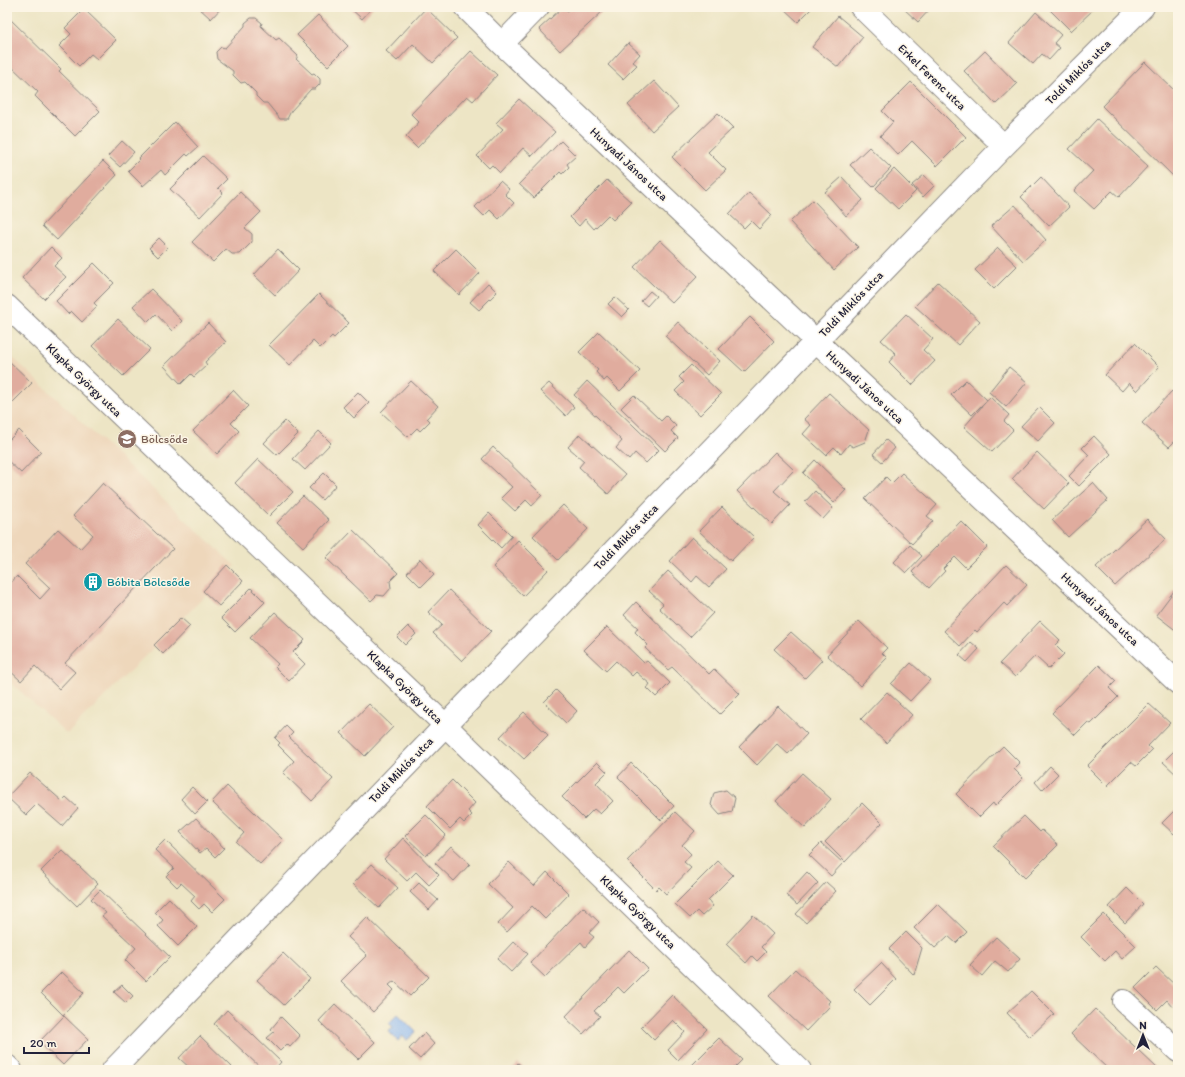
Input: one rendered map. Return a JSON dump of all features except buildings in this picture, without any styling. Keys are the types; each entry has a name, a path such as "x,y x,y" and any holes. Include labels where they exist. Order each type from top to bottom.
{"street":[{"name":"Hunyadi János utca","path":"465,7 502,44 1178,683"},
{"path":"502,44 538,7"},
{"name":"Erkel Ferenc utca","path":"861,7 1004,146"},
{"name":"Toldi Miklós utca","path":"113,1070 816,340 1004,146 1143,7"},
{"name":"Klapka György utca","path":"7,306 445,725 800,1070"},
{"path":"1124,1001 1178,1051"},
{"path":"7,1066 11,1070"}],"shaded area":[{"path":"7,352 235,566 67,734 7,679"}],"water":[{"path":"398,1014 416,1032 407,1040 402,1036 398,1041 389,1032 393,1027 389,1023"}],"place":[{"name":"Bölcsőde","path":"127,439"},
{"name":"Bóbita Bölcsőde","path":"93,582"}]}
